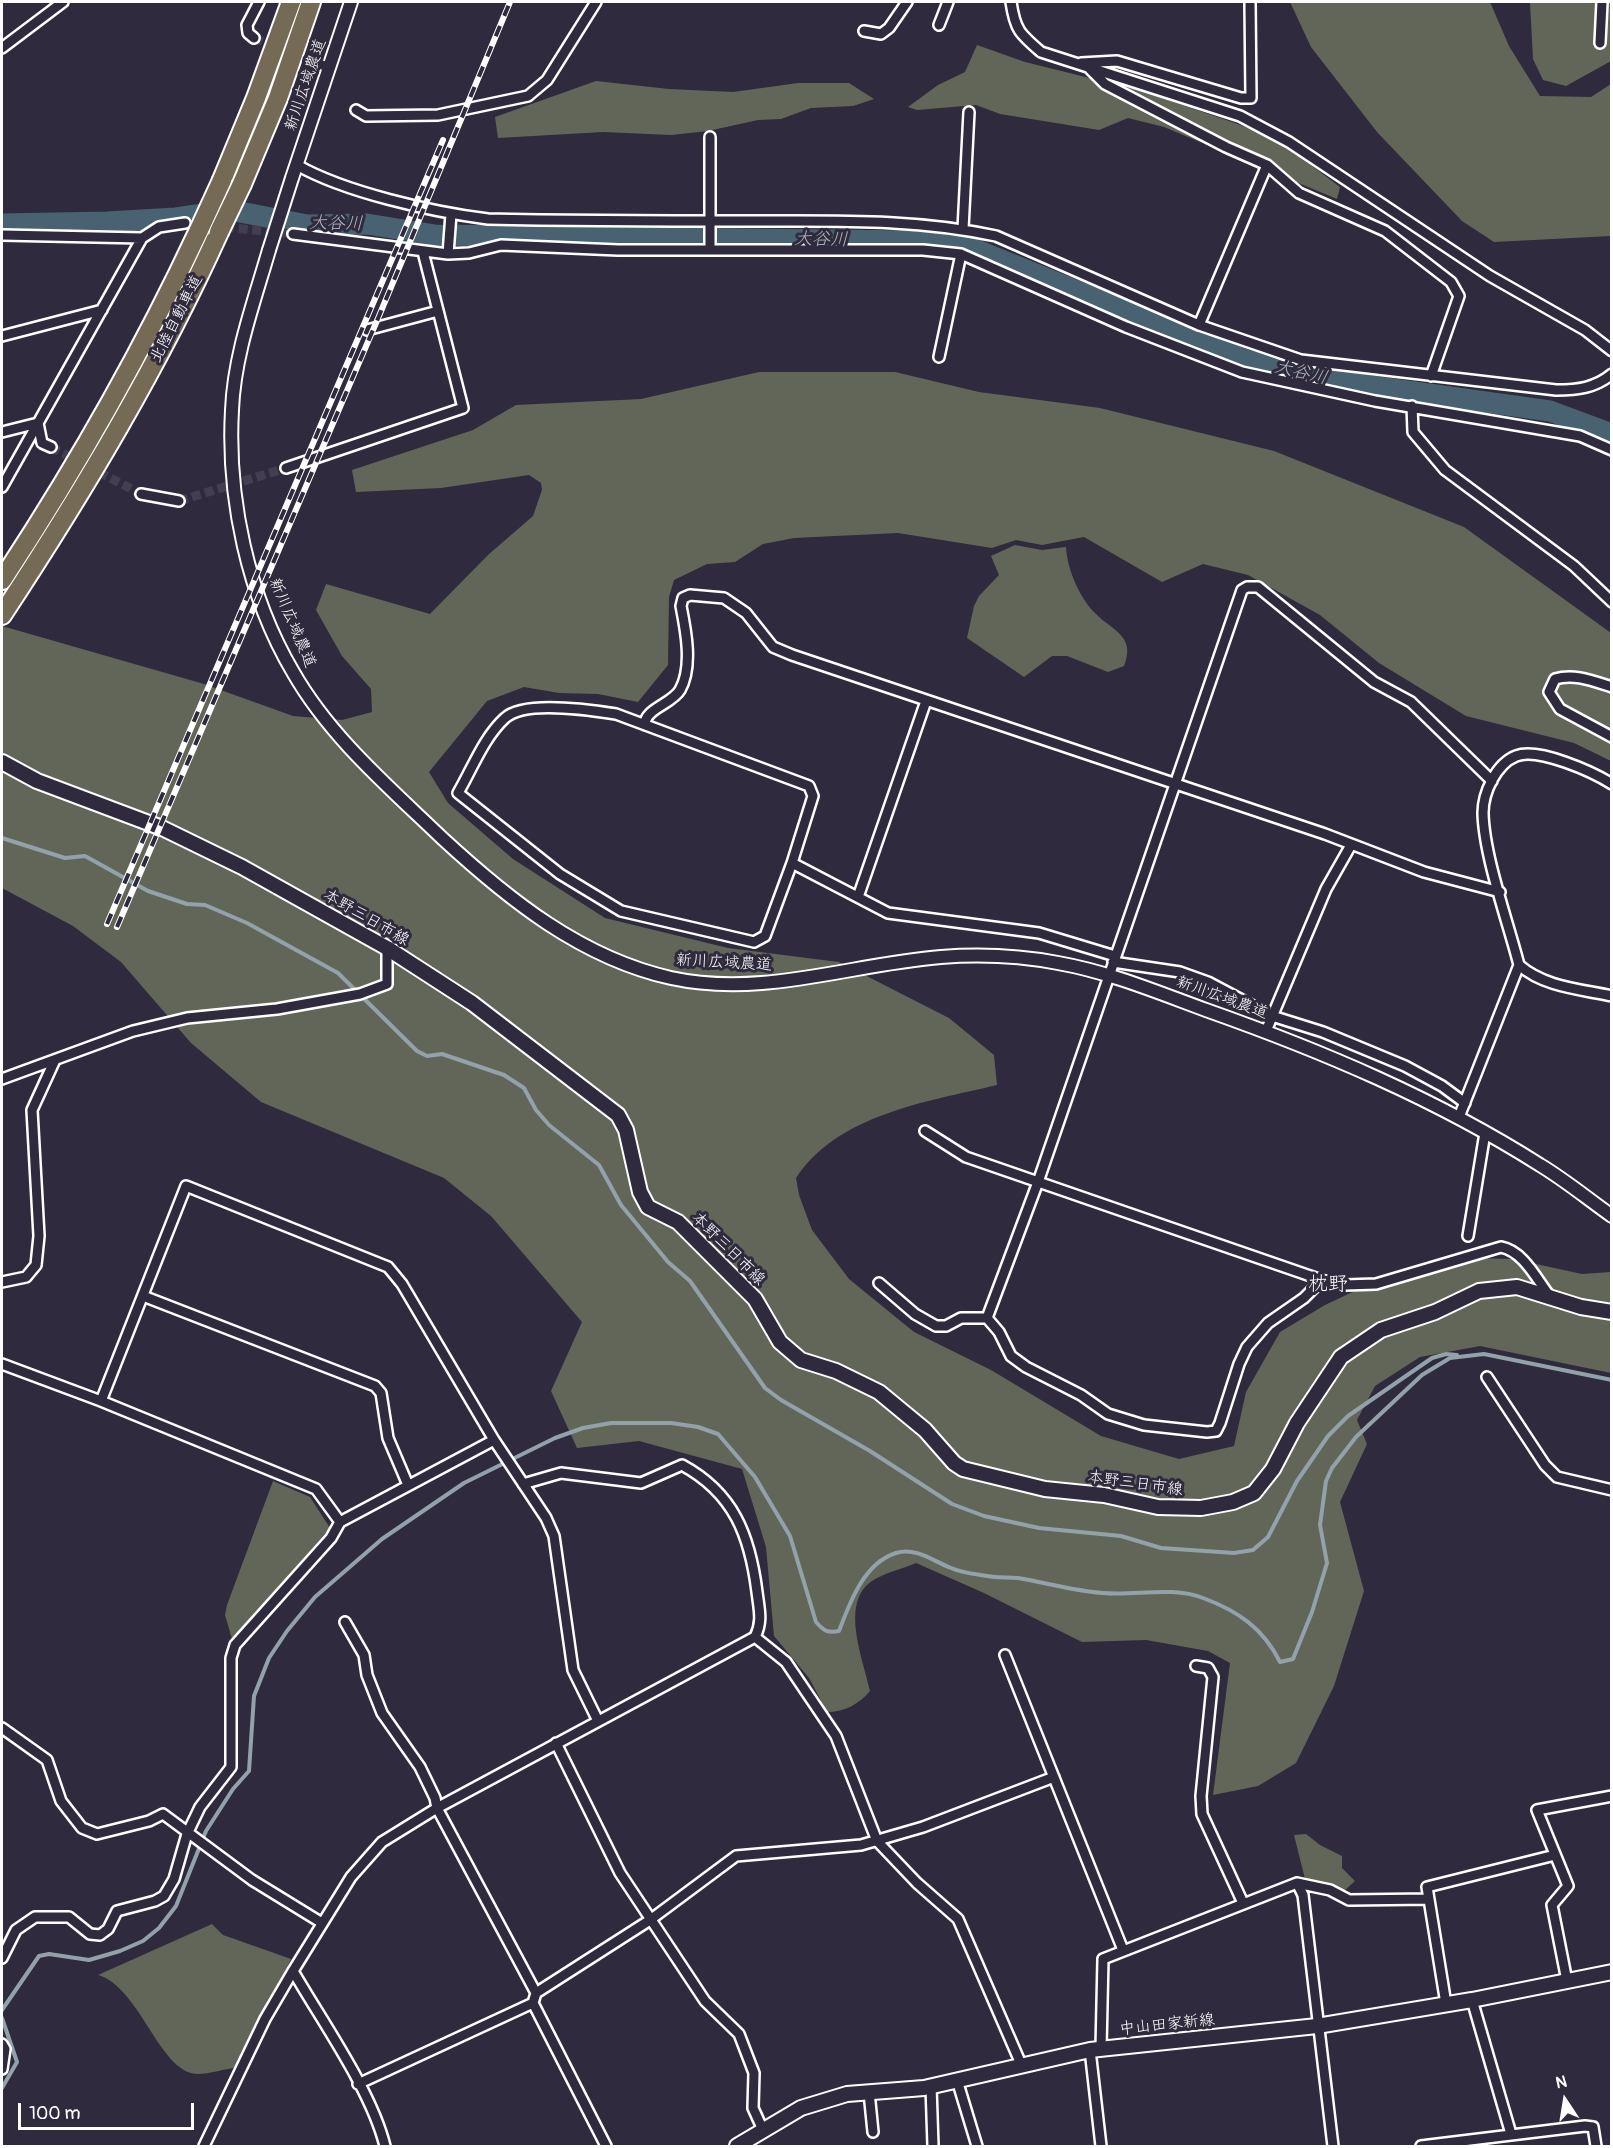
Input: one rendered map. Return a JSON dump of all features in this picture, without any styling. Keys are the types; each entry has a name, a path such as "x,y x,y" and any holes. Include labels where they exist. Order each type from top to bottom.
{"highway":[{"name":"北陸自動車道","path":"2,580 85,449 134,362 192,227 222,180 256,98 291,2"},
{"name":"北陸自動車道","path":"2,615 103,458 152,369 242,184 278,98 311,2"}],"main road":[{"name":"本野三日市線","path":"2,762 37,781 162,828 242,867 387,948 472,1003 618,1115 626,1130 640,1192 648,1207 678,1222 725,1268 755,1299 780,1341 801,1360 836,1371 879,1392 925,1430 954,1463 963,1469 1045,1489 1104,1496 1158,1507 1201,1509 1233,1502 1254,1493 1273,1469 1297,1423 1341,1357 1381,1330 1435,1312 1479,1291 1517,1287 1581,1306 1611,1312"},
{"name":"中山田家新線","path":"737,2146 801,2108 820,2101 869,2092 931,2086 1096,2049 1317,2026 1472,2000 1611,1971"}],"street":[{"path":"2,48 63,2"},
{"path":"254,38 248,33 247,24 259,2"},
{"name":"新川広域農道","path":"351,2 269,250 240,352 232,408 232,465 243,541 264,609 292,672 325,717 371,771 477,871 549,927 609,957 672,978 721,983 777,983 941,957 999,957 1055,962 1108,975 1266,1031 1357,1068 1485,1132 1544,1167 1611,1216"},
{"path":"356,110 366,116 438,115 528,96 547,80 596,2"},
{"path":"864,31 881,34 889,28 907,2"},
{"path":"939,25 948,2"},
{"path":"1011,2 1014,25 1022,36 1041,52 1240,116 1270,131 1490,276 1586,330 1611,351"},
{"path":"1076,64 1117,61 1241,98 1251,98 1250,2"},
{"path":"1600,43 1602,2"},
{"path":"311,60 329,68"},
{"path":"1089,68 1105,84 1226,147 1267,165 1299,193 1385,231 1451,282 1459,296 1431,376"},
{"path":"963,229 969,112"},
{"path":"710,137 710,249"},
{"path":"297,165 321,179 451,214 488,219 862,221 930,224 963,229 996,236 1199,326 1301,360 1431,376 1578,390 1601,383 1611,374"},
{"path":"1199,326 1267,165"},
{"path":"448,254 451,214"},
{"path":"2,487 142,238 159,227 192,227"},
{"path":"293,234 448,254 469,253 501,245 618,250 923,249 961,254 1126,327 1242,372 1299,386 1580,436 1611,450"},
{"path":"2,235 142,238"},
{"path":"286,468 463,408 423,252"},
{"path":"939,357 961,254"},
{"path":"2,336 102,310"},
{"path":"367,330 438,311"},
{"path":"1412,406 1413,432 1444,470 1574,566 1611,602"},
{"path":"2,432 38,423"},
{"path":"38,423 42,443 51,447"},
{"path":"141,494 179,501"},
{"path":"987,1318 1038,1182 1242,590 1247,587 1258,587 1374,682 1411,702 1491,781"},
{"path":"645,725 650,713 674,698 680,689 687,657 681,606 683,598 690,595 724,598 747,613 773,647 1424,872 1474,888 1500,892"},
{"path":"1611,687 1587,679 1565,676 1555,679 1549,692 1560,709 1611,737"},
{"path":"858,897 926,701"},
{"path":"527,708 592,710 615,714 645,725 808,786 813,796 792,863 765,936 754,942 621,911 560,874 458,793 490,735 507,716 527,708"},
{"path":"1611,784 1598,775 1543,756 1517,755 1491,781 1483,812 1488,846 1519,965 1532,976 1562,986 1611,996"},
{"path":"1266,1031 1326,889 1351,845"},
{"path":"792,863 888,913 1040,933 1114,959 1180,972 1208,982 1272,1016 1368,1049 1442,1086 1465,1103"},
{"path":"2,1079 134,1031 187,1018 277,1008 360,994 387,984 387,948"},
{"path":"1459,1117 1519,965"},
{"path":"2,1282 26,1277 36,1265 39,1236 32,1110 54,1062"},
{"path":"925,1131 966,1157 1322,1280 1345,1285 1376,1284 1501,1247 1509,1249 1521,1258 1549,1295"},
{"path":"1468,1236 1485,1132"},
{"path":"101,1401 186,1186 388,1268 402,1284 494,1440 546,1518 554,1536 573,1670 598,1721"},
{"path":"879,1283 915,1314 936,1326 946,1326 960,1318 987,1318 999,1332 1011,1356 1026,1367 1072,1389 1108,1414 1143,1425 1207,1432 1216,1431 1220,1423 1239,1364 1247,1347 1269,1323 1304,1298 1322,1280"},
{"path":"143,1296 375,1386 381,1393 388,1438 408,1485"},
{"path":"2,1364 101,1401 316,1489 340,1522"},
{"path":"1487,1377 1545,1466 1557,1477 1611,1490"},
{"path":"2,1958 16,1930 35,1917 69,1917 90,1934 100,1935 108,1929 117,1911 155,1901 164,1896 174,1879 188,1834 200,1807 231,1767 231,1658 235,1645 331,1538 340,1522 494,1440"},
{"path":"204,2146 265,2019 293,1971 351,1877 382,1842 437,1808 756,1637 761,1624 752,1554 735,1512 723,1497 693,1471 682,1464 641,1484 561,1473 522,1484"},
{"path":"345,1622 364,1655 367,1675 382,1713 420,1767 435,1798 437,1808 606,2146"},
{"path":"756,1637 786,1662 836,1736 877,1841 917,1883 958,1919 1021,2064"},
{"path":"1005,1655 1123,1950"},
{"path":"1196,1666 1208,1668 1213,1677 1201,1796 1202,1814 1243,1903"},
{"path":"2,1728 47,1760 61,1801 82,1828 97,1834 149,1821 163,1814 252,1880 322,1923"},
{"path":"556,1743 620,1873 705,2001 739,2034 754,2073 753,2108 763,2130"},
{"path":"358,2084 534,1998 650,1920 736,1856 861,1845 923,1827 1054,1777"},
{"path":"1567,1981 1552,1905 1568,1886 1537,1810 1611,1796"},
{"path":"1446,2004 1427,1887 1555,1855"},
{"path":"1297,1883 1303,1895 1333,2146"},
{"path":"1101,2146 1096,2049 1103,1959 1297,1883 1330,1890 1349,1900 1429,1899"},
{"path":"293,1971 358,2084 381,2129 385,2146"},
{"path":"1472,2000 1511,2134"},
{"path":"2,2044 5,2049 2,2069"},
{"path":"957,2080 977,2146"},
{"path":"931,2086 933,2146"},
{"path":"869,2092 873,2132"},
{"path":"1421,2146 1511,2134 1593,2127 1596,2146"}],"shaded area":[{"path":"1290,2 1490,2 1509,46 1540,96 1591,97 1611,84 1611,236 1494,242 1462,221 1377,132 1311,47"},
{"path":"1527,2 1611,2 1611,61 1566,86 1543,80 1533,59 1530,3"},
{"path":"977,45 1025,62 1138,90 1235,123 1279,141 1340,187 1337,199 1164,127 1128,118 1099,130 1000,114 976,105 917,110 908,107 938,85 965,72"},
{"path":"596,81 669,89 733,92 798,83 849,83 874,99 853,106 811,108 781,119 758,120 708,131 671,135 603,132 498,138 495,117"},
{"path":"759,372 895,372 979,392 1100,408 1274,451 1464,527 1611,633 1611,761 1574,743 1466,716 1379,663 1320,615 1248,575 1203,564 1162,582 1084,537 1042,545 1016,540 992,548 898,533 794,538 763,544 735,562 707,564 674,580 669,597 668,665 638,702 598,694 559,693 524,687 487,701 429,772 448,803 513,859 605,918 728,948 839,962 949,1018 994,1055 997,1085 914,1105 860,1125 836,1139 814,1156 796,1178 799,1195 812,1230 849,1279 914,1332 991,1370 1101,1436 1179,1459 1234,1446 1246,1392 1280,1332 1325,1305 1376,1281 1465,1258 1513,1259 1582,1274 1611,1272 1611,1373 1480,1346 1420,1357 1375,1386 1357,1420 1367,1444 1340,1502 1364,1591 1334,1686 1296,1763 1258,1786 1213,1795 1230,1663 1208,1651 1146,1640 1082,1642 984,1593 916,1563 877,1578 862,1591 857,1603 856,1633 870,1691 851,1706 840,1711 827,1712 809,1678 774,1636 766,1547 742,1469 639,1441 577,1448 551,1391 582,1322 491,1216 444,1178 261,1102 191,1043 121,962 73,926 2,888 2,626 204,684 293,716 342,720 372,712 371,689 342,656 316,610 326,584 430,614 488,555 533,516 542,490 541,483 529,475 441,488 356,492 352,470 473,430 516,405 641,399"},
{"path":"1015,545 1042,550 1066,547 1072,574 1090,608 1125,641 1127,656 1124,666 1108,672 1067,656 1052,656 1024,677 967,638 974,606 979,596 999,575 991,556"},
{"path":"273,1481 310,1497 330,1528 232,1639 225,1615 227,1605"},
{"path":"1306,1834 1320,1845 1342,1856 1342,1868 1355,1881 1345,1890 1305,1879 1294,1835"},
{"path":"212,1924 223,1935 291,1959 238,2067 197,2074 184,2070 171,2059 126,1995 113,1983 98,1975"}],"waterway":[{"name":"大谷川","path":"2,224 176,218 230,210 307,225 367,224 435,235 912,241 967,246 1246,360 1321,379 1550,411 1612,434"},
{"path":"2,838 65,858 85,856 148,891 187,904 205,905 247,923 338,973 417,1051 427,1056 442,1054 504,1075 524,1088 536,1110 549,1125 599,1165 621,1205 668,1262 690,1281 765,1388 781,1400 870,1451 952,1504 984,1516 1039,1528 1121,1536 1161,1548 1234,1553 1253,1550 1268,1537 1297,1481 1328,1436 1348,1416 1432,1358 1446,1354 1457,1355"},
{"path":"2,2010 39,1956 49,1954 89,1960 120,1951 143,1941 159,1928 176,1906 206,1831 233,1789 249,1771 254,1696 269,1658 287,1631 315,1597 382,1539 464,1483 555,1438 583,1428 611,1423 671,1423 698,1427 718,1434 755,1477 790,1536 816,1622 826,1631 839,1631 853,1596 875,1565 896,1553 910,1552 955,1570 995,1577 1018,1578 1071,1589 1115,1594 1153,1592 1191,1594 1227,1609 1248,1622 1266,1639 1280,1662 1293,1659 1312,1612 1327,1563 1320,1525 1326,1481 1332,1468 1356,1437 1422,1375 1450,1358 1484,1354 1612,1380"},
{"path":"2,2018 17,2062 2,2088"}],"tunnel":[{"path":"254,38 311,60"},
{"path":"185,223 293,234"},
{"path":"51,447 141,494"},
{"path":"179,501 286,468"}],"railway":[{"path":"117,927 379,316 510,2"},
{"path":"107,924 443,140"}],"district":[{"name":"枕野","path":"1328,1285"}]}
